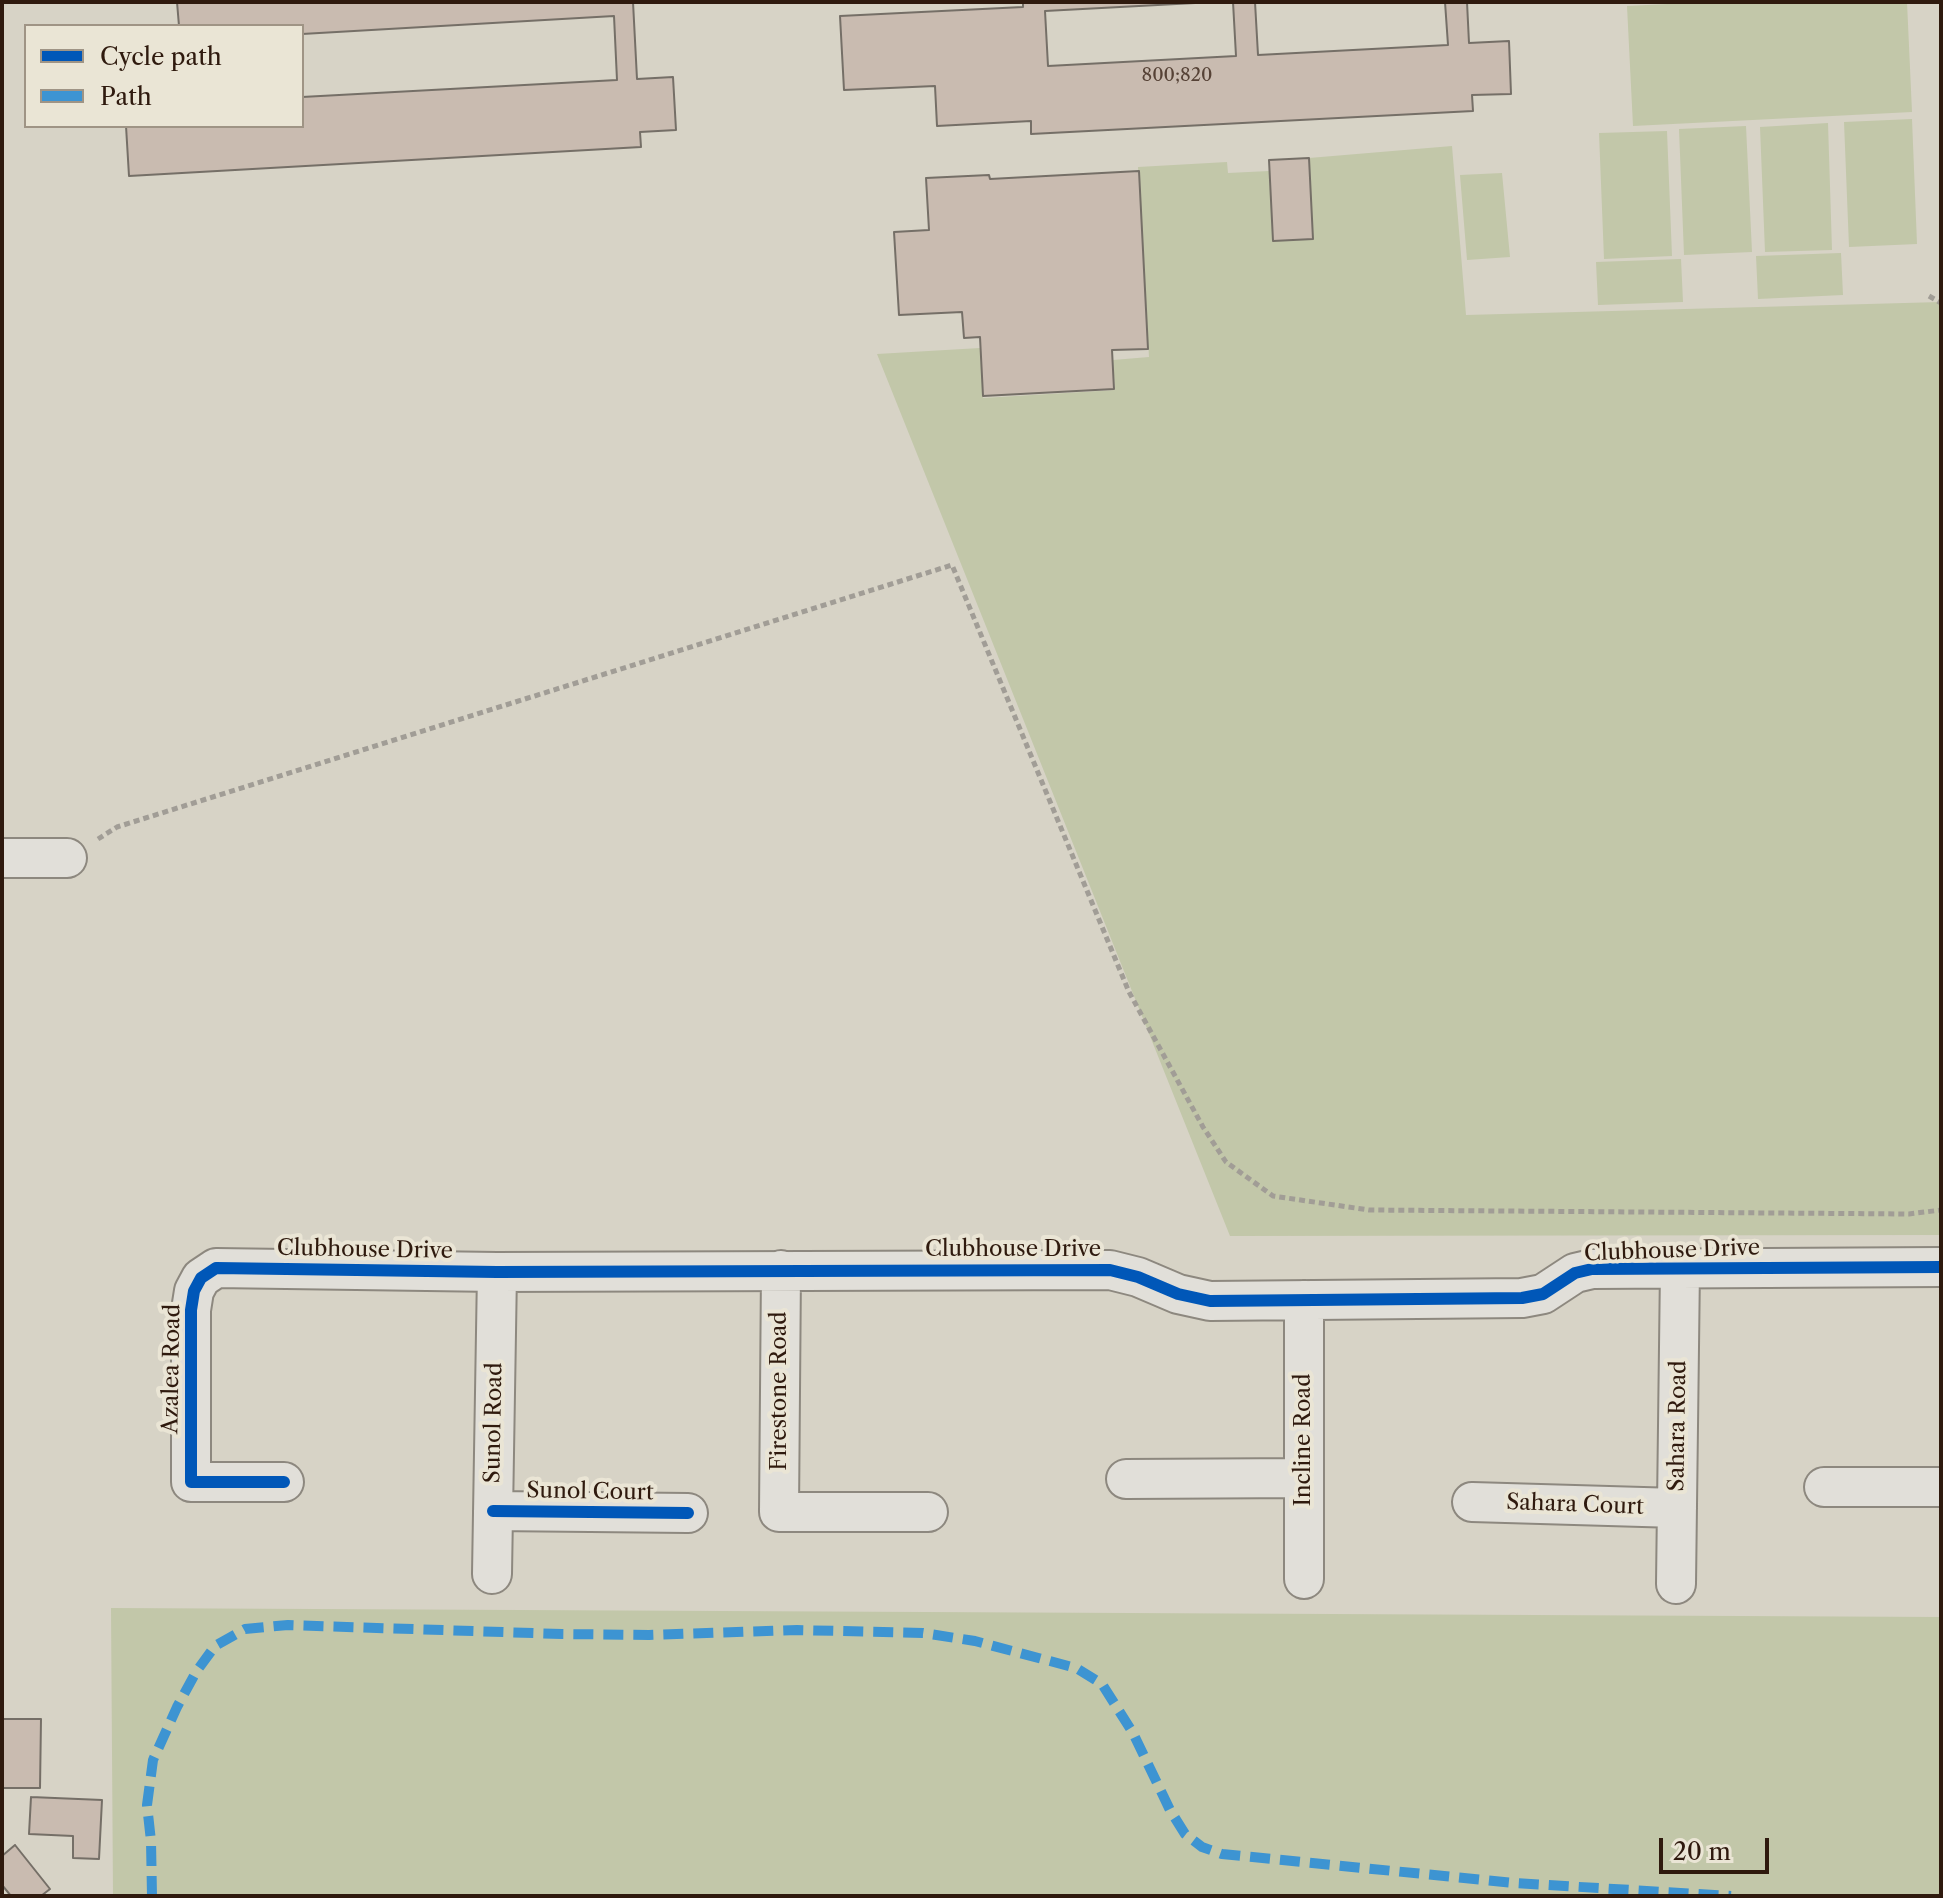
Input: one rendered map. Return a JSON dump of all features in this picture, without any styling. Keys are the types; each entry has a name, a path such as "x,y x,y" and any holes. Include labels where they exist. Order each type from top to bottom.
{"street":[{"path":"2,858 67,858"},
{"name":"Clubhouse Drive","path":"216,1268 497,1272 1110,1270 1138,1277 1178,1294 1210,1301 1522,1298 1543,1294 1575,1273 1592,1269 1941,1267"},
{"name":"Azalea Road","path":"216,1268 201,1278 194,1291 191,1310 191,1482 284,1482"},
{"name":"Sahara Road","path":"1676,1584 1680,1268"},
{"name":"Firestone Road","path":"781,1270 779,1512 928,1512"},
{"name":"Sunol Road","path":"492,1574 497,1272"},
{"name":"Incline Road","path":"1304,1300 1304,1579"},
{"path":"1126,1479 1304,1478"},
{"path":"1824,1487 1941,1487"},
{"name":"Sahara Court","path":"1472,1502 1677,1508"},
{"name":"Sunol Court","path":"493,1511 688,1513"}],"path":[{"path":"1929,296 1941,303"},
{"path":"67,858 117,827 952,565 1129,992 1203,1127 1226,1162 1273,1196 1369,1210 1909,1214 1941,1210"}],"green space":[{"path":"1708,2 1907,2 1912,112 1633,126 1627,6"},
{"path":"1912,119 1917,244 1849,247 1844,122"},
{"path":"1828,123 1832,250 1765,252 1760,127"},
{"path":"1746,126 1752,252 1684,255 1679,129"},
{"path":"1667,131 1672,256 1604,259 1599,133"},
{"path":"1452,146 1466,315 1941,302 1941,1235 1230,1236 877,354 980,348 983,398 1115,390 1113,360 1149,357 1138,167 1227,162 1228,173 1269,171 1273,240 1312,239 1309,158"},
{"path":"1502,173 1510,257 1467,260 1460,175"},
{"path":"1841,253 1843,295 1758,299 1756,256"},
{"path":"1681,259 1683,302 1598,305 1596,262"},
{"path":"111,1608 1941,1617 1941,1896 113,1896"}],"building":[{"path":"177,2 633,2 637,79 673,77 676,130 640,132 641,147 129,176 126,128 304,128 304,97 617,80 614,16 304,34 304,24 179,24"},
{"path":"1023,2 1214,2 1045,11 1048,66 1236,56 1233,2 1255,2 1258,55 1448,45 1445,2 1467,2 1469,43 1509,41 1511,94 1472,95 1473,111 1031,134 1031,121 937,126 935,86 844,90 840,16 1023,7"},
{"path":"1309,158 1313,239 1273,241 1269,160"},
{"path":"1139,171 1148,349 1112,350 1114,389 983,396 980,337 964,338 962,312 899,315 894,232 929,230 926,178 989,175 990,179"},
{"path":"2,1719 41,1719 40,1788 2,1788"},
{"path":"31,1797 102,1800 99,1859 73,1858 73,1836 29,1834"},
{"path":"15,1845 50,1889 41,1896 11,1896 2,1885 2,1856"}],"marked path":[{"path":"152,1896 147,1805 153,1760 177,1707 215,1646 245,1629 288,1625 649,1635 797,1630 923,1633 975,1641 1076,1668 1102,1684 1133,1733 1185,1834 1202,1847 1222,1854 1514,1883 1731,1896"}],"cycle path":[{"path":"284,1482 191,1482 191,1310 194,1291 201,1278 216,1268 497,1272 1110,1270 1138,1277 1178,1294 1210,1301 1522,1298 1543,1294 1575,1273 1592,1269 1941,1267"},
{"path":"493,1511 688,1513"}]}
